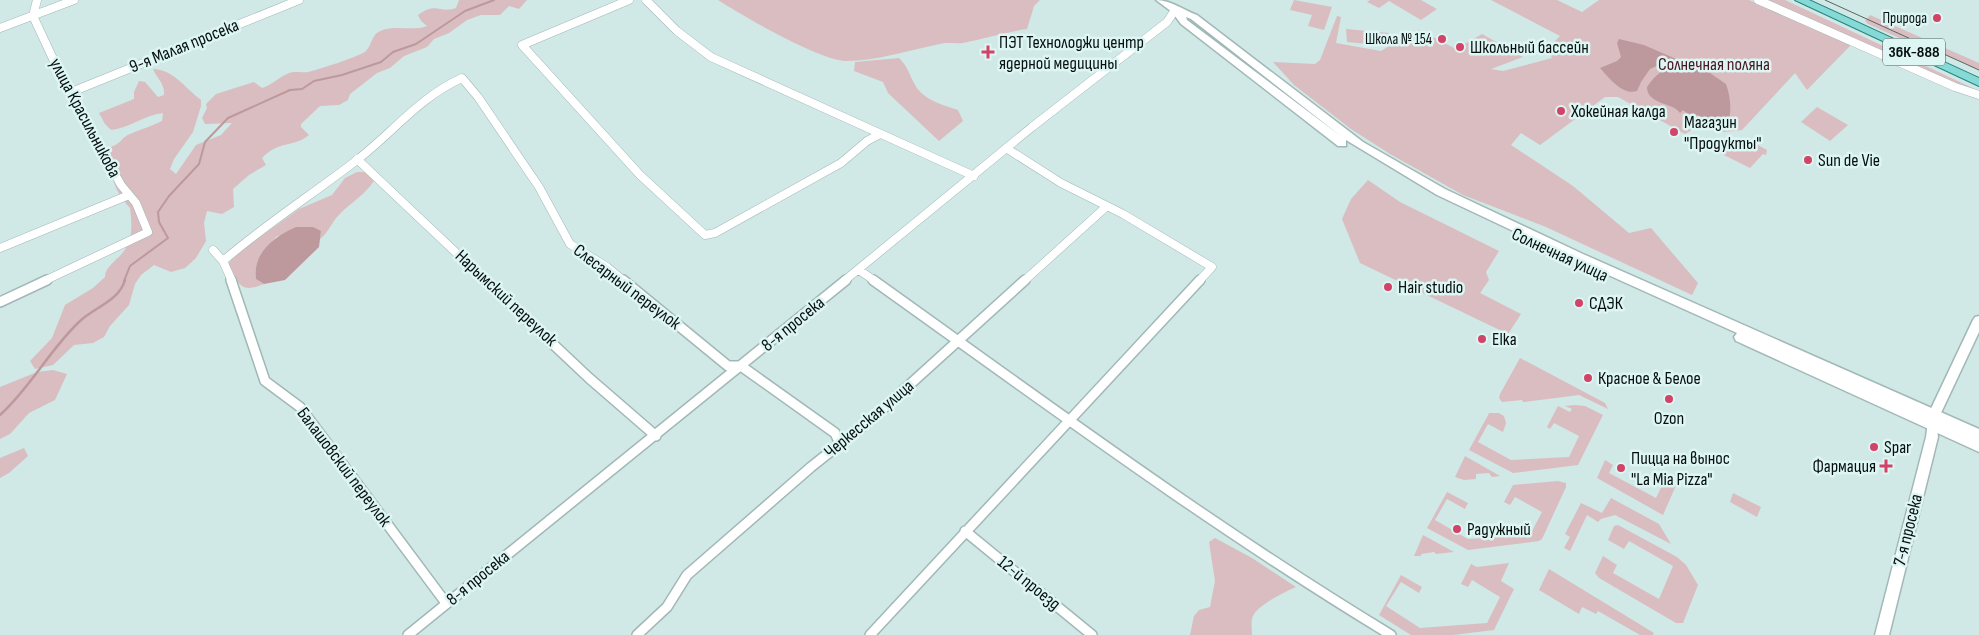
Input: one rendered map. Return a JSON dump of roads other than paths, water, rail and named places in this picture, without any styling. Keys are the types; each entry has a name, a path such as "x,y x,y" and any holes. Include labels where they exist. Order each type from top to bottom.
{"main road":[{"name":"Солнечная улица","path":"1161,0 1174,10 1184,22 1319,128 1354,152 1427,194 1933,420 1979,446"},
{"name":"36К-888","path":"1800,0 1978,82"},
{"name":"Солнечная улица","path":"1933,420 1979,435"}],"street":[{"path":"33,16 37,0"},
{"path":"0,28 74,0"},
{"name":"9-я Малая просека","path":"70,93 298,0"},
{"path":"629,0 522,46 640,174 704,235 715,233 841,163 867,141 880,134"},
{"path":"646,0 677,31 710,57 974,176"},
{"path":"1758,0 1955,87 1979,95"},
{"name":"8-я просека","path":"408,635 656,436 1006,148 1167,22 1174,10"},
{"name":"улица Красильникова","path":"0,302 148,232 142,214 121,185 70,93 33,16"},
{"name":"Слесарный переулок","path":"357,160 435,93 462,78 478,97 540,187 570,244 607,267 728,366 741,366 835,432 840,444"},
{"path":"870,635 1212,267 1108,206 1061,183 1006,148"},
{"path":"223,261 250,236 357,160"},
{"name":"Нарымский переулок","path":"357,160 589,378 656,436"},
{"path":"0,248 129,195"},
{"name":"Черкесская улица","path":"637,635 667,607 687,575 874,417 1108,206"},
{"name":"Балашовский переулок","path":"213,250 223,261 232,281 265,381 300,407 446,603"},
{"path":"859,270 960,341 1068,422 1205,518 1313,590 1391,635"},
{"name":"7-я просека","path":"1882,635 1932,437 1933,420 1979,320"},
{"name":"12-й проезд","path":"965,531 1092,635"}],"waterway":[{"path":"124,281 130,266 168,238 159,222 158,212 169,196 199,164 205,142 228,118 290,90 302,89 314,81 342,75 381,62 393,52 416,44 465,11 494,0"},
{"path":"0,415 69,332 86,316 112,299 118,293 125,280"}],"tram line":[{"path":"1825,0 1979,70"}],"place":[{"name":"Природа","path":"1937,18"},
{"name":"Школа № 154","path":"1442,39"},
{"name":"Школьный бассейн","path":"1460,47"},
{"name":"ПЭТ Технолоджи центр ядерной медицины","path":"988,52"},
{"name":"Хокейная калда","path":"1561,111"},
{"name":"Магазин \"Продукты\"","path":"1674,132"},
{"name":"Sun de Vie","path":"1808,160"},
{"name":"Hair studio","path":"1388,287"},
{"name":"СДЭК","path":"1579,303"},
{"name":"Elka","path":"1482,339"},
{"name":"Красное & Белое","path":"1588,378"},
{"name":"Ozon","path":"1669,399"},
{"name":"Spar","path":"1874,447"},
{"name":"Фармация","path":"1886,466"},
{"name":"Пицца на вынос \"La Mia Pizza\"","path":"1621,468"},
{"name":"Радужный","path":"1457,529"}],"park label":[{"name":"Солнечная поляна","path":"1714,64"}]}
